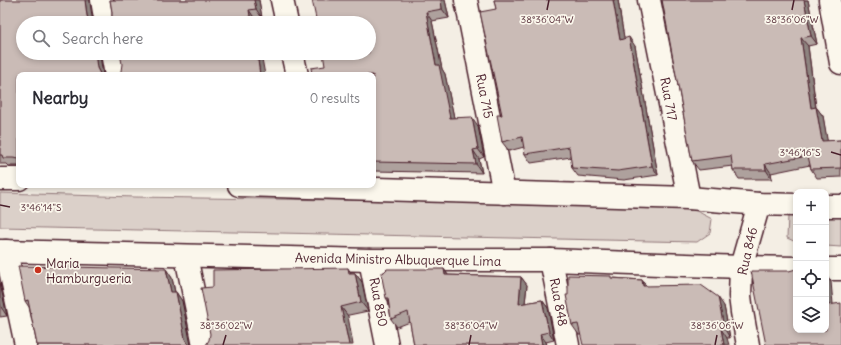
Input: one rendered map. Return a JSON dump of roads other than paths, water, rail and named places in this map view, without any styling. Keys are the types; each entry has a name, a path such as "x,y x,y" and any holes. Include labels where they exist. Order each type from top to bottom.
{"street":[{"path":"102,0 105,16"},
{"path":"282,0 285,16"},
{"name":"Rua 715","path":"466,0 504,193"},
{"name":"Rua 717","path":"649,0 689,198"},
{"path":"830,0 841,63"},
{"path":"113,60 115,72"},
{"path":"294,60 296,72"},
{"path":"0,179 16,180"},
{"path":"371,188 689,198 759,204 793,205"},
{"name":"Rua 846","path":"748,345 740,296 741,267 759,204"},
{"path":"829,206 841,206"},
{"path":"3,251 26,345"},
{"name":"Avenida Ministro Albuquerque Lima","path":"3,251 370,260 551,260 793,268"},
{"path":"186,256 204,345"},
{"name":"Rua 850","path":"370,260 387,345"},
{"name":"Rua 848","path":"551,260 568,345"},
{"path":"829,269 841,269"}],"place":[{"name":"Maria Hamburgueria","path":"38,270"}]}
